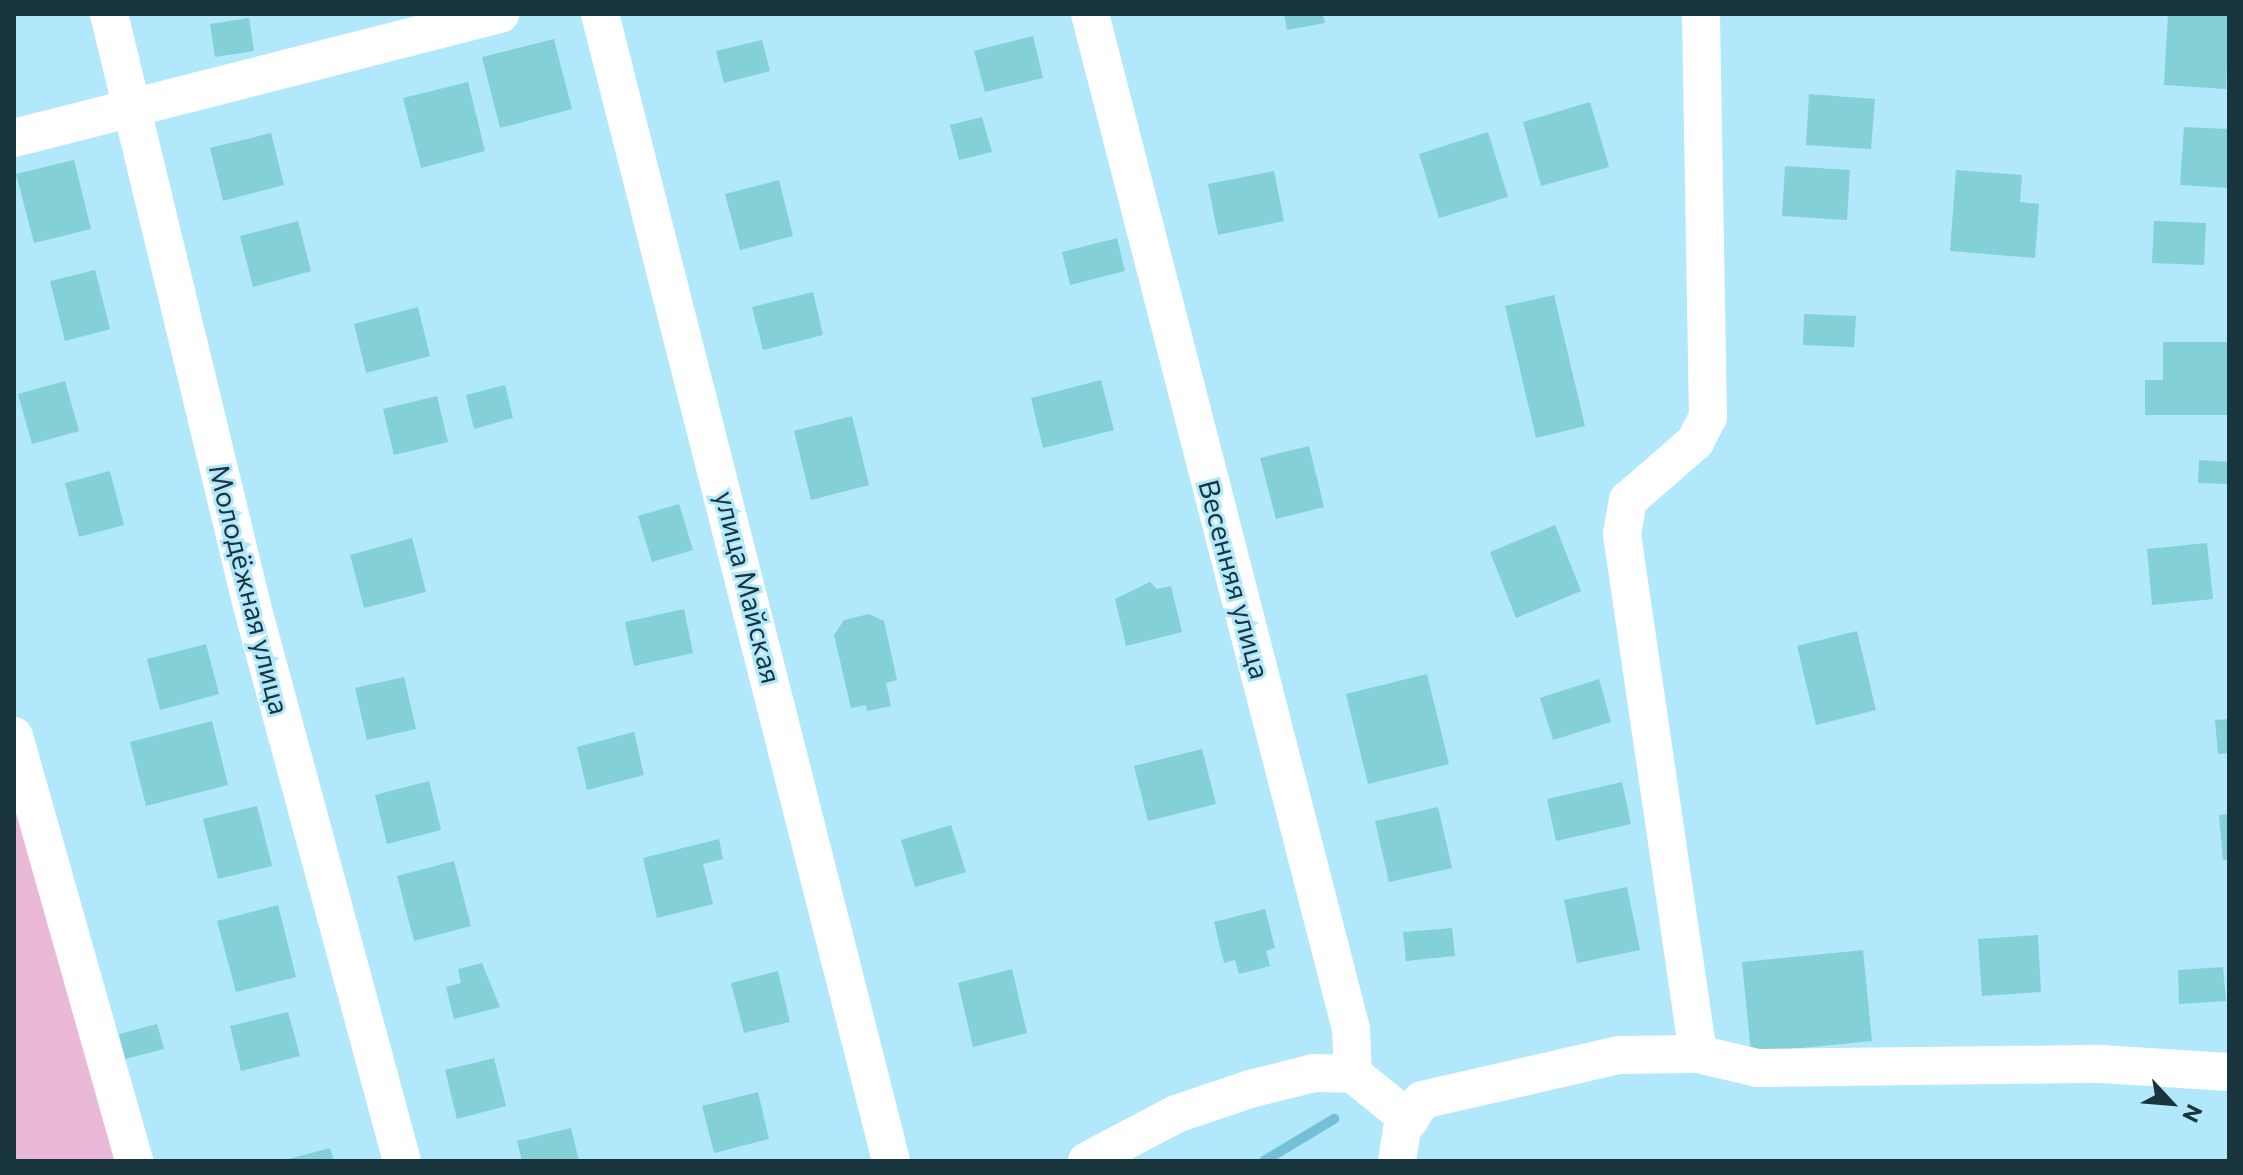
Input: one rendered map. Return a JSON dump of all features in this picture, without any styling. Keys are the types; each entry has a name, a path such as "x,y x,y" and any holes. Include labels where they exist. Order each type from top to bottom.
{"street":[{"name":"Молодёжная улица","path":"109,14 134,104 252,606 402,1161"},
{"path":"14,138 134,104 500,14"},
{"name":"улица Майская","path":"600,14 891,1161"},
{"name":"Весенняя улица","path":"1090,14 1347,1014 1353,1074"},
{"path":"1698,1054 1622,534 1628,500 1695,442 1708,417 1701,14"},
{"path":"14,736 134,1161"},
{"path":"1397,1161 1410,1120 1422,1100 1619,1055 1698,1054 1757,1068 2101,1064 2229,1072"},
{"path":"1087,1161 1176,1114 1314,1073 1353,1074 1410,1120"}],"shaded area":[{"path":"14,770 118,1161 14,1161"}],"building":[{"path":"1284,14 1323,14 1325,23 1287,30"},
{"path":"2168,14 2229,14 2226,89 2164,85"},
{"path":"249,18 254,51 215,57 210,24"},
{"path":"1033,36 1043,78 985,92 974,51"},
{"path":"554,39 572,109 500,128 482,57"},
{"path":"762,40 770,71 724,83 716,51"},
{"path":"468,82 485,151 421,168 403,98"},
{"path":"1809,94 1875,99 1871,149 1806,145"},
{"path":"1590,102 1609,167 1541,186 1523,122"},
{"path":"982,117 992,152 959,160 950,125"},
{"path":"2184,127 2229,129 2229,188 2180,185"},
{"path":"1488,132 1508,197 1439,218 1419,154"},
{"path":"271,133 284,185 223,201 210,148"},
{"path":"74,160 91,229 34,243 16,174"},
{"path":"1785,166 1850,170 1847,220 1782,216"},
{"path":"1956,170 2022,175 2020,202 2039,204 2035,258 1950,251"},
{"path":"1274,171 1284,221 1218,235 1208,184"},
{"path":"779,180 793,236 740,250 725,194"},
{"path":"298,221 311,271 253,287 240,236"},
{"path":"2154,221 2206,223 2204,265 2152,263"},
{"path":"1117,238 1125,271 1070,285 1062,252"},
{"path":"95,270 110,329 65,341 50,281"},
{"path":"813,292 823,335 763,350 752,307"},
{"path":"1554,295 1585,426 1536,438 1505,306"},
{"path":"418,307 430,356 366,373 354,324"},
{"path":"1804,314 1856,316 1854,347 1803,345"},
{"path":"2163,342 2229,342 2229,415 2145,415 2145,380 2163,380"},
{"path":"1101,380 1114,430 1043,448 1031,398"},
{"path":"65,381 79,431 32,444 18,394"},
{"path":"505,385 513,418 474,429 466,395"},
{"path":"437,396 448,442 394,455 383,409"},
{"path":"852,416 869,485 811,500 794,431"},
{"path":"1309,446 1324,507 1276,519 1260,458"},
{"path":"2199,460 2229,462 2229,484 2198,483"},
{"path":"110,471 124,525 79,537 65,483"},
{"path":"679,504 693,550 652,562 638,516"},
{"path":"1555,525 1581,591 1516,618 1490,552"},
{"path":"412,538 426,592 364,608 350,555"},
{"path":"2207,543 2213,599 2152,605 2147,549"},
{"path":"1150,582 1157,589 1171,586 1182,632 1126,646 1115,599"},
{"path":"684,609 693,653 634,666 625,622"},
{"path":"869,614 884,621 897,680 886,683 891,706 867,711 866,705 851,708 834,635 844,620"},
{"path":"1857,631 1876,710 1816,725 1797,646"},
{"path":"206,644 219,694 160,710 147,659"},
{"path":"1427,674 1449,764 1368,784 1346,694"},
{"path":"404,677 416,729 367,740 355,688"},
{"path":"1599,679 1611,722 1553,740 1540,698"},
{"path":"2229,719 2229,753 2218,754 2215,720"},
{"path":"212,721 228,785 146,806 130,742"},
{"path":"634,732 644,775 587,790 577,747"},
{"path":"1202,749 1216,804 1148,821 1134,766"},
{"path":"429,781 441,830 387,844 375,795"},
{"path":"1622,782 1631,824 1556,841 1547,799"},
{"path":"257,806 272,866 218,879 203,819"},
{"path":"1438,807 1452,868 1389,882 1375,821"},
{"path":"2229,814 2229,860 2223,860 2219,815"},
{"path":"951,825 966,872 915,887 901,840"},
{"path":"719,839 723,859 703,864 713,904 657,918 643,858"},
{"path":"454,861 471,926 414,941 397,876"},
{"path":"1627,887 1640,950 1577,963 1564,900"},
{"path":"278,905 296,977 236,992 217,921"},
{"path":"1265,909 1275,948 1266,951 1270,966 1239,974 1235,960 1224,963 1214,922"},
{"path":"1452,928 1455,956 1406,961 1403,932"},
{"path":"2038,935 2041,992 1982,996 1978,939"},
{"path":"1863,950 1872,1041 1751,1053 1742,962"},
{"path":"482,963 500,1007 454,1019 446,987 461,983 458,969"},
{"path":"2223,967 2226,1001 2179,1004 2178,970"},
{"path":"1012,969 1027,1033 973,1047 958,983"},
{"path":"778,971 790,1022 744,1033 731,983"},
{"path":"288,1012 300,1056 241,1071 230,1026"},
{"path":"157,1024 164,1049 125,1059 119,1034"},
{"path":"494,1058 506,1106 457,1119 445,1070"},
{"path":"758,1092 769,1139 714,1153 702,1106"},
{"path":"571,1128 579,1161 522,1161 517,1141"},
{"path":"330,1148 334,1161 285,1161 285,1160"}],"waterway":[{"path":"1264,1161 1334,1119"}]}
